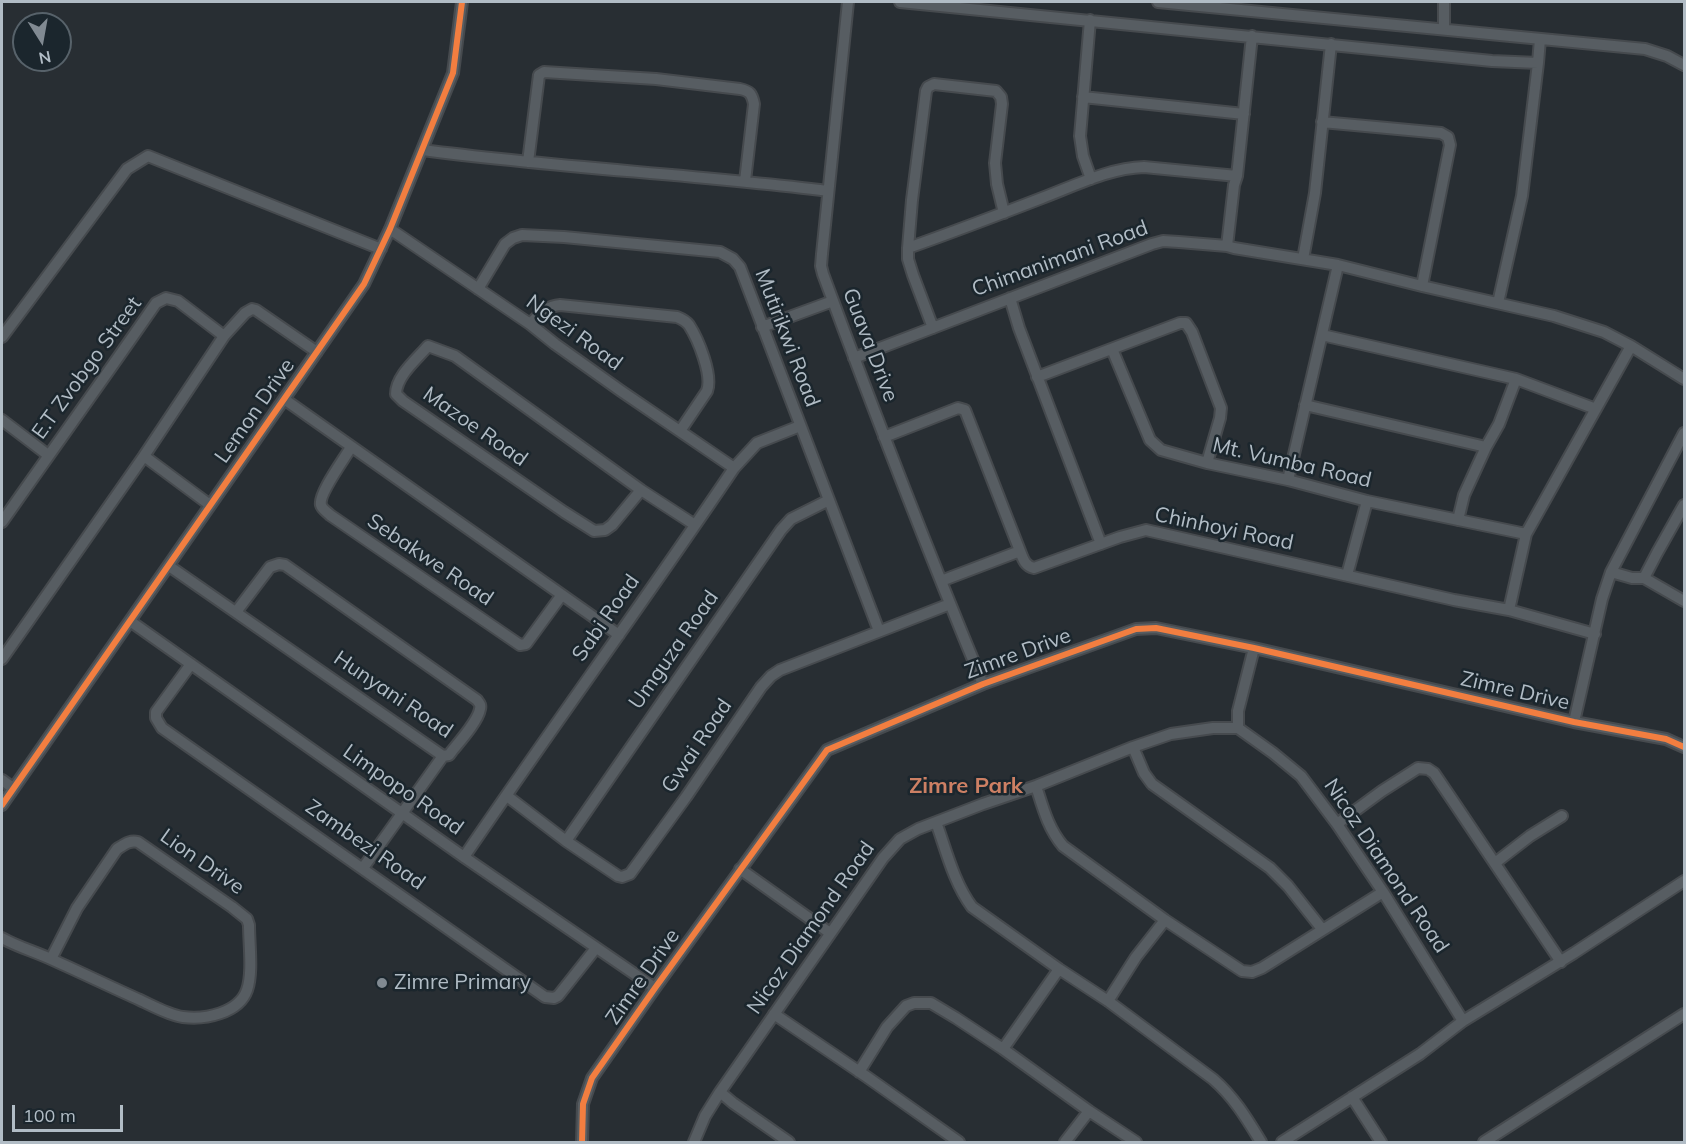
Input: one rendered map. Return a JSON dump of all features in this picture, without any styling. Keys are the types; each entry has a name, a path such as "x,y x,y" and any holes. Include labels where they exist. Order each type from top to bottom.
{"street":[{"name":"Lemon Drive","path":"2,805 364,284 390,229 453,73 462,2"},
{"name":"Guava Drive","path":"848,2 821,266 884,437 983,684"},
{"path":"900,2 1492,61 1538,63"},
{"path":"1158,2 1646,49 1684,65"},
{"path":"1444,2 1444,29"},
{"path":"1090,20 1080,136 1083,156 1091,179"},
{"path":"1227,246 1252,36"},
{"path":"1498,303 1521,196 1540,39"},
{"path":"1303,259 1315,193 1331,44"},
{"path":"528,162 539,75 544,72 656,79 748,90 753,104 745,181"},
{"path":"933,328 908,259 912,200 928,87 934,84 996,91 1000,97 1002,104 995,164 1004,213"},
{"path":"1083,96 1244,114"},
{"path":"1322,122 1441,134 1448,137 1450,145 1422,286"},
{"path":"423,150 828,191"},
{"path":"2,337 127,169 148,156 381,249"},
{"path":"908,248 1091,179 1131,167 1237,176"},
{"name":"Ngezi Road","path":"390,229 735,468"},
{"name":"Mutirikwi Road","path":"478,289 505,244 522,235 720,252 733,259 738,264 879,631"},
{"name":"Chimanimani Road","path":"854,358 1152,244 1171,241 1227,246 1338,265 1554,316 1604,332 1684,379"},
{"path":"1288,480 1338,265"},
{"name":"E.T Zvobgo Street","path":"2,522 156,303 166,298 178,301 224,336"},
{"path":"1010,298 1037,377 1101,544"},
{"path":"762,327 833,301"},
{"path":"530,324 545,309 560,305 677,317 685,321 690,326 702,355 710,384 680,431"},
{"path":"2,659 144,456 224,336 245,313 252,309 256,310 317,352"},
{"path":"1037,377 1179,323 1188,324 1221,408 1207,463"},
{"path":"1322,335 1516,379 1596,409"},
{"name":"Mazoe Road","path":"641,490 612,525 605,530 594,531 403,401 396,394 397,386 404,374 428,346 455,356 641,490 695,525"},
{"path":"1509,610 1526,534 1631,346"},
{"name":"Mt. Vumba Road","path":"1112,349 1150,440 1161,450 1367,501 1526,534"},
{"path":"1458,520 1464,495 1499,424 1516,379"},
{"path":"284,399 619,635"},
{"path":"1305,405 1486,447"},
{"path":"884,437 958,408 965,410 1020,551 941,581"},
{"path":"2,420 48,455"},
{"name":"Sabi Road","path":"464,857 550,730 735,468 757,443 800,426"},
{"path":"1575,722 1602,599 1611,572 1684,433"},
{"name":"Sebakwe Road","path":"351,447 320,499 322,508 330,515 520,645 526,644 561,596"},
{"path":"144,456 210,505"},
{"name":"Umguza Road","path":"566,841 781,530 791,519 829,500"},
{"path":"1347,575 1367,501"},
{"path":"1644,578 1684,505"},
{"name":"Chinhoyi Road","path":"1020,551 1026,564 1034,568 1134,532 1146,530 1454,600 1509,610 1596,634"},
{"name":"Hunyani Road","path":"169,566 443,756 449,755 480,710 477,700 285,565 270,567 236,612"},
{"path":"1611,572 1632,578 1644,578 1684,601"},
{"name":"Gwai Road","path":"507,796 566,841 618,876 630,874 771,676 780,670 950,604"},
{"name":"Limpopo Road","path":"130,621 464,857 655,988"},
{"name":"Zimre Drive","path":"582,1143 584,1104 592,1078 827,750 983,684 1136,628 1156,628 1254,648 1575,722 1666,739 1684,747"},
{"path":"1239,728 1238,711 1254,648"},
{"name":"Zambezi Road","path":"190,664 160,706 156,718 162,728 549,998 558,996 596,948"},
{"name":"Nicoz Diamond Road","path":"694,1143 705,1116 720,1092 830,933 900,839 936,822 1171,734 1213,728 1239,728 1300,776 1337,824 1383,892 1463,1021"},
{"path":"1133,747 1144,773 1152,784 1270,868 1288,886 1322,929"},
{"path":"363,868 443,756"},
{"path":"1337,824 1418,768 1428,769 1434,773 1561,962"},
{"path":"2,780 13,788"},
{"path":"1036,786 1048,824 1063,846 1165,920 1242,971 1252,972 1262,968 1383,892"},
{"path":"1495,863 1530,836 1562,816"},
{"path":"936,822 954,872 972,907 1108,1001 1213,1079 1227,1091 1262,1143"},
{"name":"Lion Drive","path":"2,938 182,1017 224,1012 233,1007 247,991 249,926 247,920 232,907 138,842 133,841 117,849 78,908 51,959"},
{"path":"740,869 830,933"},
{"path":"1282,1143 1419,1054 1463,1021 1561,962 1684,881"},
{"path":"1108,1001 1136,957 1165,920"},
{"path":"1003,1049 1059,969"},
{"path":"859,1072 887,1027 906,1006 914,1003 931,1003 1003,1049 1136,1143"},
{"path":"774,1014 959,1143"},
{"path":"1484,1143 1684,1014"},
{"path":"720,1092 789,1143"},
{"path":"1352,1097 1381,1143"},
{"path":"1065,1143 1089,1111"}],"cycle path":[{"path":"2,805 364,284 390,229 453,73 462,2"},
{"path":"582,1142 583,1104 592,1078 827,750 983,684 1136,629 1156,628 1254,648 1574,722 1666,739 1684,747"}],"place":[{"name":"Zimre Primary","path":"382,983"}],"district":[{"name":"Zimre Park","path":"966,786"}]}
